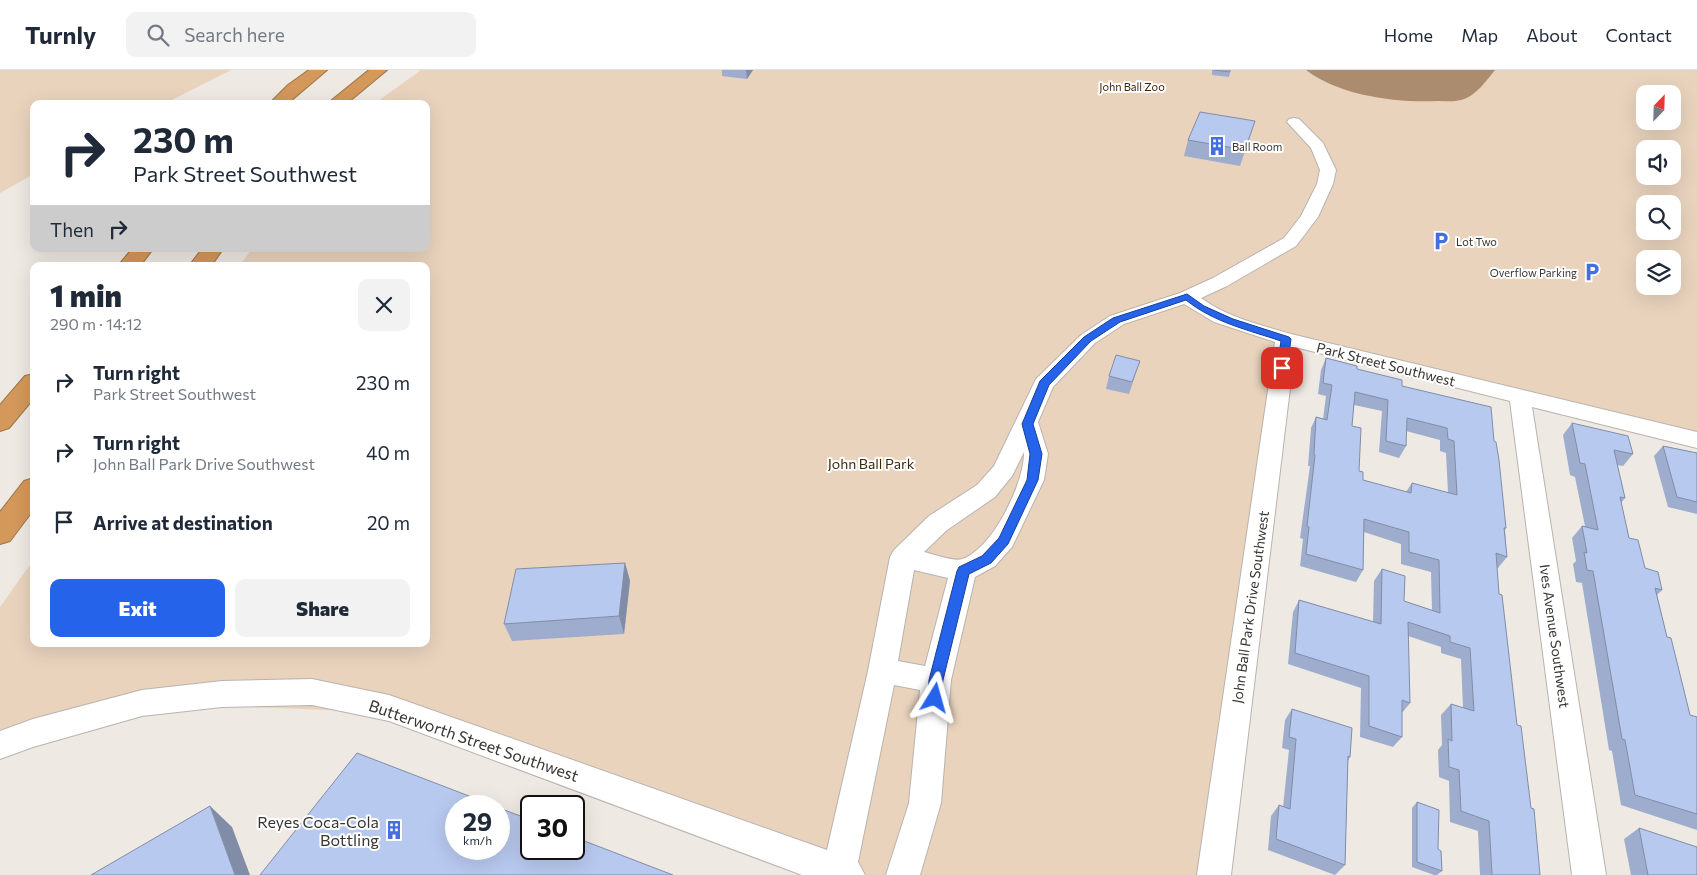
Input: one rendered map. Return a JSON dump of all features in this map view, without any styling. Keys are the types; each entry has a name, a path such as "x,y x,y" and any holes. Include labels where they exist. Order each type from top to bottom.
{"highway":[{"path":"281,100 319,70"},
{"path":"340,100 379,70"},
{"path":"132,262 141,252"},
{"path":"203,262 211,252"},
{"path":"0,422 30,387"},
{"path":"0,533 30,493"}],"street":[{"path":"844,873 903,557 938,524 986,491 1004,470 1044,384 1088,339 1117,320 1187,297 1220,282 1290,242 1309,217 1325,184 1328,170 1318,146 1294,122"},
{"name":"Park Street Southwest","path":"1187,297 1201,308 1230,321 1286,339 1697,440"},
{"name":"John Ball Park Drive Southwest","path":"1214,875 1286,339"},
{"name":"Ives Avenue Southwest","path":"1520,397 1589,875"},
{"path":"903,557 963,571 986,559 1003,540 1032,480 1036,454 1027,424"},
{"path":"904,875 925,803 936,680 963,571"},
{"path":"882,671 936,680"},
{"name":"Butterworth Street Southwest","path":"0,745 33,733 142,703 222,694 312,692 389,708 844,873"}],"green space":[{"path":"0,70 231,70 172,100 30,100 30,176 0,193"},
{"name":"John Ball Park","path":"421,70 1697,70 1697,441 1286,339 1214,875 848,875 405,713 142,703 0,755 0,607 30,565 30,647 430,647 430,262 242,262 250,252 430,252 430,100 380,100"}],"shaded area":[{"path":"1306,70 1495,70 1480,88 1458,101 1405,101 1352,92 1320,79"}],"building":[{"path":"1214,70 1230,70 1230,72"},
{"path":"1200,112 1255,121 1245,150 1188,140"},
{"path":"1116,355 1140,361 1132,382 1109,376"},
{"path":"1326,358 1357,366 1357,369 1402,380 1402,386 1491,407 1506,528 1504,528 1507,557 1496,553 1499,594 1502,595 1517,725 1521,726 1531,808 1534,809 1540,875 1492,875 1489,821 1461,811 1459,770 1449,767 1448,739 1452,741 1451,704 1474,711 1470,648 1450,642 1450,636 1408,622 1410,703 1402,700 1402,737 1369,726 1369,676 1295,653 1299,600 1381,624 1382,569 1405,576 1404,601 1440,613 1439,560 1409,552 1409,532 1364,519 1363,570 1306,554 1309,527 1307,526 1315,455 1316,417 1327,420 1332,385 1323,383","holes":["1355,392 1388,400 1386,441 1406,446 1407,418 1447,428 1448,439 1454,441 1457,495 1412,483 1411,493 1363,480 1363,472 1359,471 1361,428 1352,426"]},
{"path":"1572,423 1628,436 1633,454 1614,450 1625,498 1620,497 1629,538 1638,540 1645,568 1658,572 1662,590 1655,588 1667,637 1671,638 1690,715 1697,717 1697,814 1635,795 1625,740 1622,739 1593,571 1587,570 1584,552 1587,553 1582,526 1598,530 1585,464 1580,463"},
{"path":"1663,446 1697,453 1697,502 1677,497"},
{"path":"625,563 619,616 504,624 516,569"},
{"path":"1292,709 1352,728 1350,757 1348,756 1345,865 1276,839 1279,805 1290,809 1296,739 1289,737"},
{"name":"Reyes Coca-Cola Bottling","path":"357,753 466,795 445,795 445,860 510,860 510,812 520,816 520,860 585,860 585,841 673,875 260,875"},
{"path":"1417,802 1439,810 1438,849 1441,851 1442,871 1417,862"},
{"path":"210,806 235,875 91,875"},
{"path":"1639,828 1697,847 1697,875 1648,875"}],"place":[{"name":"Ball Room","path":"1217,146"},
{"name":"Lot Two","path":"1441,241"},
{"name":"Overflow Parking","path":"1592,272"},
{"name":"Reyes Coca-Cola Bottling","path":"394,830"}],"route":[{"path":"935,698 936,680 963,571 986,559 1003,540 1032,480 1036,454 1027,424 1044,384 1088,339 1117,320 1187,297 1201,308 1230,321 1286,339 1282,368"}],"park label":[{"name":"John Ball Zoo","path":"1132,86"}]}
